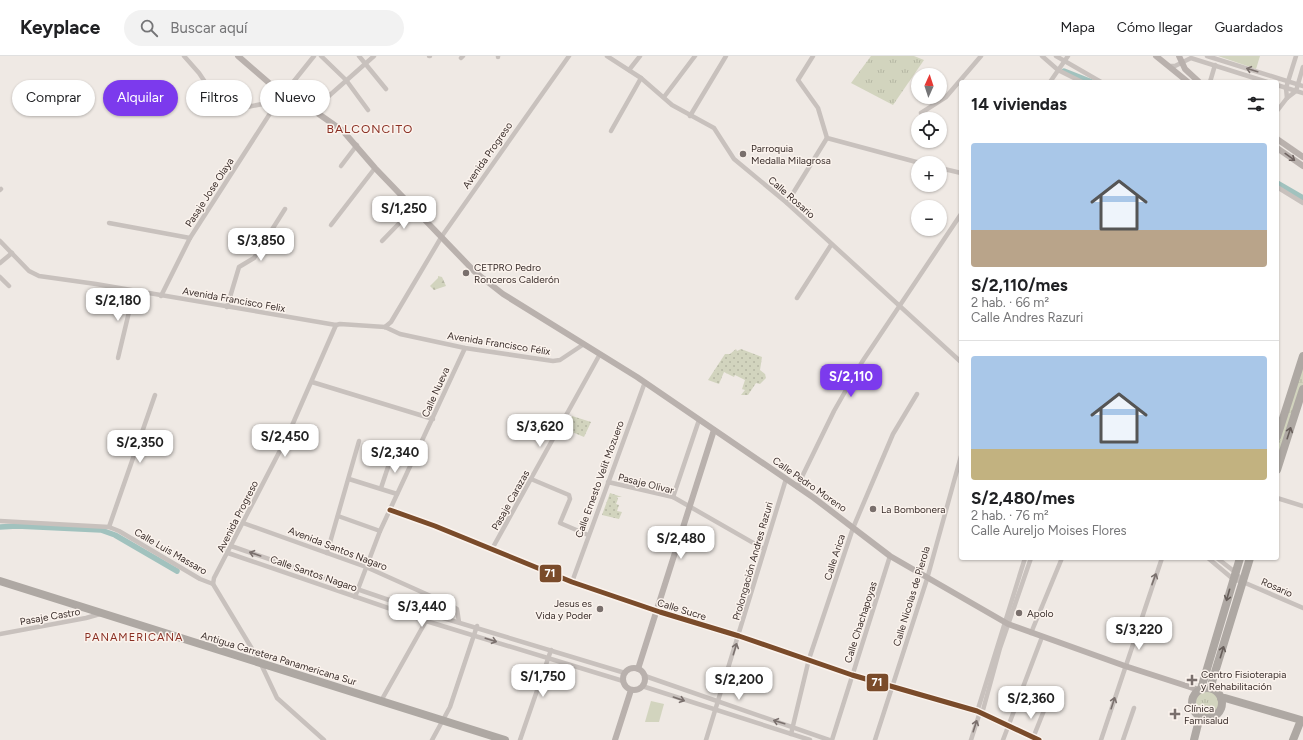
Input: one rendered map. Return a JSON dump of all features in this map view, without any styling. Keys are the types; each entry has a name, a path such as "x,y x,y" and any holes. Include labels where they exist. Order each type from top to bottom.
{"highway":[{"path":"1279,431 1303,356"},
{"path":"1279,464 1302,395"},
{"path":"1239,560 1200,689 1193,697 1192,706 1200,716 1210,717 1221,708 1221,698 1213,689 1212,682 1249,560"},
{"name":"Antigua Carretera Panamericana Sur","path":"0,581 505,740"},
{"path":"1200,689 1213,689"},
{"path":"1221,698 1302,718 1293,740"},
{"path":"1194,740 1200,716"}],"main road":[{"name":"Calle Pedro Moreno","path":"238,56 266,80"},
{"path":"1156,56 1162,59 1186,80"},
{"path":"1179,56 1185,69 1197,80"},
{"name":"Calle Pedro Moreno","path":"323,116 333,122 357,145 375,168 475,272 503,294 645,382 698,420 786,478 890,556 1006,623 1125,666 1200,689"},
{"path":"1279,140 1303,158"},
{"path":"1279,149 1303,166"},
{"path":"638,669 714,430"},
{"path":"709,447 722,436"},
{"path":"630,669 638,669 645,676 642,686 636,690 631,690 626,687 623,681 625,673 630,669"},
{"path":"615,740 631,690"}],"street":[{"path":"184,56 199,73 213,94 223,101 247,107 260,104"},
{"name":"Pasaje Jose Olaya","path":"295,80 314,56"},
{"path":"321,56 346,80 368,110"},
{"path":"359,56 386,89"},
{"path":"330,95 374,56"},
{"name":"Avenida Progreso","path":"385,327 391,322 442,236 569,56"},
{"name":"Calle Rosario","path":"607,56 641,78 664,97 672,106 714,128 734,159 787,203 959,360"},
{"path":"629,70 640,56"},
{"path":"664,97 694,56"},
{"path":"690,116 726,56"},
{"path":"787,203 827,138 818,108 798,80 813,56"},
{"path":"961,80 981,56"},
{"path":"1042,56 1058,70 1078,80"},
{"path":"1056,56 1097,80"},
{"path":"1051,80 1068,56"},
{"path":"1207,56 1301,85"},
{"path":"1287,98 1286,88 1296,56"},
{"path":"1169,66 1175,66 1191,58 1261,80"},
{"path":"1211,80 1215,65"},
{"path":"1279,109 1287,98 1301,85 1303,67"},
{"path":"611,131 641,78"},
{"path":"923,112 946,97 959,82"},
{"path":"1279,86 1303,93"},
{"name":"Pasaje Jose Olaya","path":"162,296 190,238 268,116"},
{"path":"827,138 911,161"},
{"path":"341,166 357,145"},
{"path":"331,225 375,168"},
{"path":"947,170 959,173"},
{"path":"1279,188 1303,203"},
{"path":"382,241 414,207"},
{"path":"228,307 239,267 254,258 285,209"},
{"path":"797,487 834,411 862,362 898,306 936,254 959,217"},
{"path":"109,223 190,238"},
{"name":"Avenida Francisco Felix","path":"0,241 29,271 39,276 336,326 340,324 385,327"},
{"path":"797,298 832,244"},
{"path":"0,263 12,253"},
{"path":"0,277 9,286"},
{"path":"118,358 134,291"},
{"name":"Avenida Progreso","path":"213,584 287,437 336,326"},
{"name":"Avenida Francisco Félix","path":"385,327 400,334 465,348 553,361 560,360 584,344"},
{"name":"Calle Nueva","path":"355,597 380,531 465,348"},
{"name":"Pasaje Carazas","path":"492,549 531,479 543,461 600,354"},
{"path":"312,382 432,419"},
{"name":"Calle Ernesto Velit Mozuero","path":"572,582 645,382"},
{"name":"Calle Arica","path":"791,734 809,659 853,528 893,434 917,394"},
{"path":"110,527 155,395"},
{"path":"1290,395 1302,395"},
{"path":"673,497 698,420"},
{"path":"327,553 359,442"},
{"path":"381,488 392,456 395,453 402,453 414,459"},
{"name":"Calle Nicolas de Pierola","path":"875,740 927,578 959,463"},
{"name":"Prolongación Andres Razuri","path":"706,740 786,478"},
{"path":"349,479 397,494"},
{"path":"531,479 569,495 570,499 560,523 588,535"},
{"name":"Pasaje Olivar","path":"608,482 673,497 764,549"},
{"path":"1279,499 1303,506"},
{"name":"Calle Sucre","path":"390,510 492,549 572,582 809,659 852,675 980,712 1039,740"},
{"path":"338,516 380,531"},
{"name":"Calle Luis Massaro","path":"0,521 110,527 200,579 213,584 260,662 277,698 324,740"},
{"name":"Avenida Santos Nagaro","path":"244,523 366,567 457,609 459,622"},
{"name":"Calle Santos Nagaro","path":"232,546 358,590 625,673"},
{"name":"Calle Santos Nagaro","path":"228,553 355,597 623,681"},
{"name":"Calle Chachapoyas","path":"830,740 890,556"},
{"path":"971,740 980,712 983,710 1024,560"},
{"path":"1006,623 1030,560"},
{"path":"1031,633 1061,560"},
{"path":"1101,740 1161,560"},
{"name":"Rosario","path":"1211,560 1243,582 1303,608"},
{"name":"Rosario","path":"1219,560 1234,576"},
{"name":"Pasaje Castro","path":"0,634 86,618 103,613"},
{"path":"381,701 426,620"},
{"path":"432,740 450,707 477,626"},
{"path":"1003,740 1042,637"},
{"path":"520,740 551,650"},
{"path":"645,676 718,703 830,740"},
{"path":"642,686 810,740"},
{"path":"1022,692 1043,701 1049,700 1051,704 1049,708 1045,708 1033,738"},
{"path":"1123,740 1134,708"}],"green space":[{"path":"871,56 914,56 924,60 918,68 911,68 911,79 893,105 851,83"},
{"path":"1218,56 1260,56 1256,69"},
{"path":"438,276 442,277 446,286 434,290 430,286 438,278"},
{"path":"736,349 737,351 741,349 762,357 760,370 765,374 766,378 760,384 756,383 748,395 741,395 745,390 742,389 745,380 735,375 734,377 724,372 719,384 708,380 725,354 730,354"},
{"path":"1303,359 1303,388 1279,466 1279,437"},
{"path":"572,416 591,422 584,437 565,429"},
{"path":"610,493 622,497 617,497 618,499 616,504 619,505 617,511 622,512 619,519 602,515"},
{"path":"1207,691 1215,695 1219,703 1215,711 1207,715 1199,711 1195,703 1199,695"},
{"path":"651,701 664,704 659,722 645,722"}],"waterway":[{"path":"1064,71 1087,80"},
{"path":"1279,184 1303,198"},
{"path":"0,527 17,526 101,530 115,535 177,571"}],"transit line":[{"name":"71","path":"390,510 435,526 572,582 660,612 739,636 852,675 977,711 1039,740"}],"place":[{"name":"Parroquia Medalla Milagrosa","path":"743,154"},
{"name":"CETPRO Pedro Ronceros Calderón","path":"466,273"},
{"name":"La Bombonera","path":"873,509"},
{"name":"Jesus es Vida y Poder","path":"600,609"},
{"name":"Apolo","path":"1019,613"},
{"name":"Centro Fisioterapia y Rehabilitación","path":"1192,680"},
{"name":"Clínica Famisalud","path":"1175,714"}],"district":[{"name":"BALCONCITO","path":"370,129"},
{"name":"PANAMERICANA","path":"134,637"}]}
